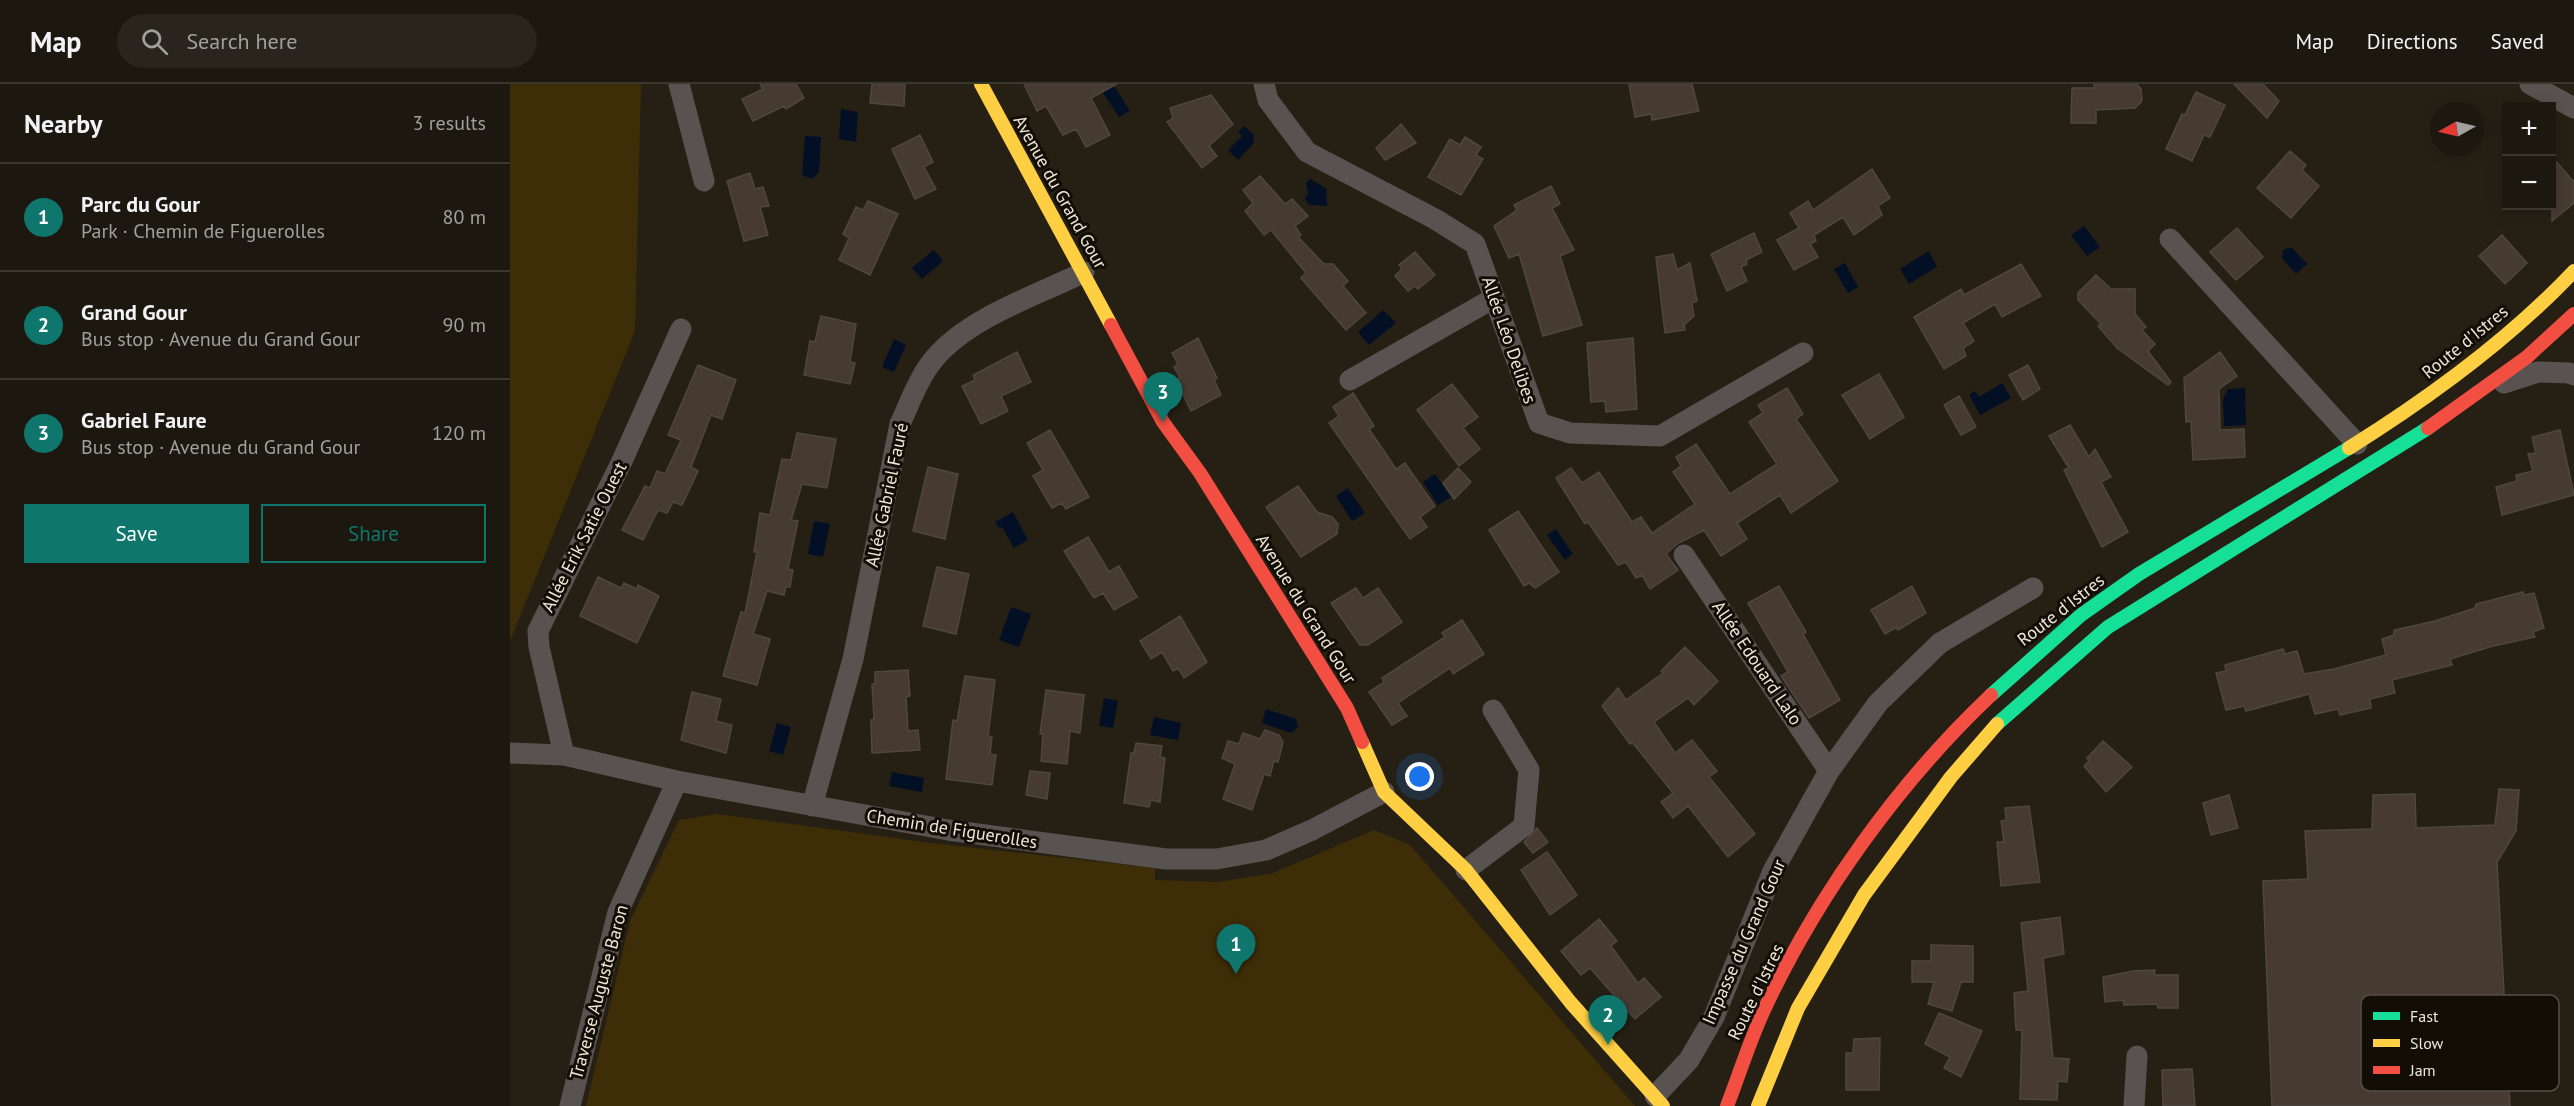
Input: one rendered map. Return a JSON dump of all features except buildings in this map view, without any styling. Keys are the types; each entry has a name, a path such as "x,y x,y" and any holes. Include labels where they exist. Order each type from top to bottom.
{"main road":[{"name":"Avenue du Grand Gour","path":"981,84 1163,422 1200,473 1347,708 1384,792 1466,870 1570,1003 1659,1101"},
{"name":"Route d'Istres","path":"1727,1106 1768,1001 1802,938 1872,830 1946,739 2022,664 2069,624 2139,573 2357,444 2432,393 2571,281"},
{"path":"1758,1106 1798,1008 1864,895 1951,777 2001,720 2108,627 2177,582 2400,447 2484,390 2527,357 2574,314"}],"street":[{"path":"680,84 704,181"},
{"name":"Allée Léo Delibes","path":"1264,84 1268,100 1307,152 1435,219 1475,244 1539,423 1570,433 1660,436 1803,353"},
{"path":"2530,84 2574,108"},
{"path":"2170,239 2357,444"},
{"name":"Allée Gabriel Fauré","path":"812,806 852,659 900,424 916,388 933,359 963,330 1084,272"},
{"path":"1350,380 1494,298"},
{"name":"Allée Erik Satie Ouest","path":"564,755 539,647 538,631 622,461 681,329"},
{"path":"2484,390 2538,372 2574,375"},
{"name":"Allée Edouard Lalo","path":"1684,555 1829,771"},
{"name":"Impasse du Grand Gour","path":"1659,1101 1689,1060 1714,1017 1773,871 1829,771 1878,703 1940,643 2033,588"},
{"path":"1466,870 1524,826 1529,770 1493,710"},
{"name":"Chemin de Figuerolles","path":"510,753 564,755 677,781 948,830 1166,860 1217,859 1266,850 1312,830 1384,792"},
{"name":"Traverse Auguste Baron","path":"570,1106 618,912 677,781"},
{"path":"2134,1106 2137,1056"}],"shaded area":[{"path":"510,84 641,84 635,331 510,641"},
{"path":"717,814 939,844 1155,868 1155,880 1218,882 1273,873 1374,830 1410,845 1635,1106 586,1106 630,921 679,820"}],"water":[{"path":"1113,84 1130,111 1119,117 1101,90"},
{"path":"841,109 858,112 856,142 839,139"},
{"path":"1244,126 1254,135 1253,144 1238,160 1228,150 1242,136 1238,132"},
{"path":"805,136 821,137 819,172 812,179 802,175"},
{"path":"1310,179 1326,188 1327,206 1309,205 1305,199 1308,193 1306,183"},
{"path":"2084,226 2100,247 2087,256 2071,235"},
{"path":"2292,248 2307,264 2296,274 2282,258 2283,250"},
{"path":"934,250 943,261 922,279 912,268"},
{"path":"1929,251 1937,267 1909,284 1900,269"},
{"path":"1845,263 1858,287 1848,293 1834,269"},
{"path":"1383,310 1396,323 1369,345 1358,332"},
{"path":"894,339 906,345 894,372 882,367"},
{"path":"2002,383 2011,398 1980,415 1969,395 1975,391 1979,397"},
{"path":"2245,388 2246,425 2224,426 2223,399 2228,389"},
{"path":"1435,474 1451,497 1438,505 1423,482"},
{"path":"1348,488 1365,513 1352,521 1336,496"},
{"path":"1013,512 1028,540 1014,548 1002,527 999,528 995,522"},
{"path":"814,521 830,524 823,557 808,554"},
{"path":"1556,529 1573,554 1565,560 1547,535"},
{"path":"1011,607 1031,614 1019,647 999,640"},
{"path":"1104,698 1118,701 1113,728 1099,726"},
{"path":"1266,709 1296,719 1298,727 1291,733 1262,723"},
{"path":"1154,717 1181,723 1178,740 1150,735"},
{"path":"777,723 791,727 783,755 769,751"},
{"path":"892,772 924,778 922,792 889,786"}],"traffic: fast":[{"path":"1997,724 2108,627 2428,428"},
{"path":"1991,695 2081,615 2139,574 2349,448"}],"traffic: slow":[{"path":"981,84 1111,325"},
{"path":"2349,448 2409,409 2467,367 2523,321 2574,271"},
{"path":"1758,1106 1798,1008 1864,895 1951,777 1997,724"},
{"path":"1362,742 1384,792 1466,870 1571,1003 1663,1106"}],"traffic: jam":[{"path":"2428,428 2527,357 2574,314"},
{"path":"1111,325 1163,422 1200,473 1347,708 1362,742"},
{"path":"1727,1106 1763,1012 1784,969 1834,884 1892,803 1924,765 1991,695"}],"place":[{"name":"Gabriel Faure","path":"1163,422"},
{"name":"Parc du Gour","path":"1236,974"},
{"name":"Grand Gour","path":"1608,1045"}]}
